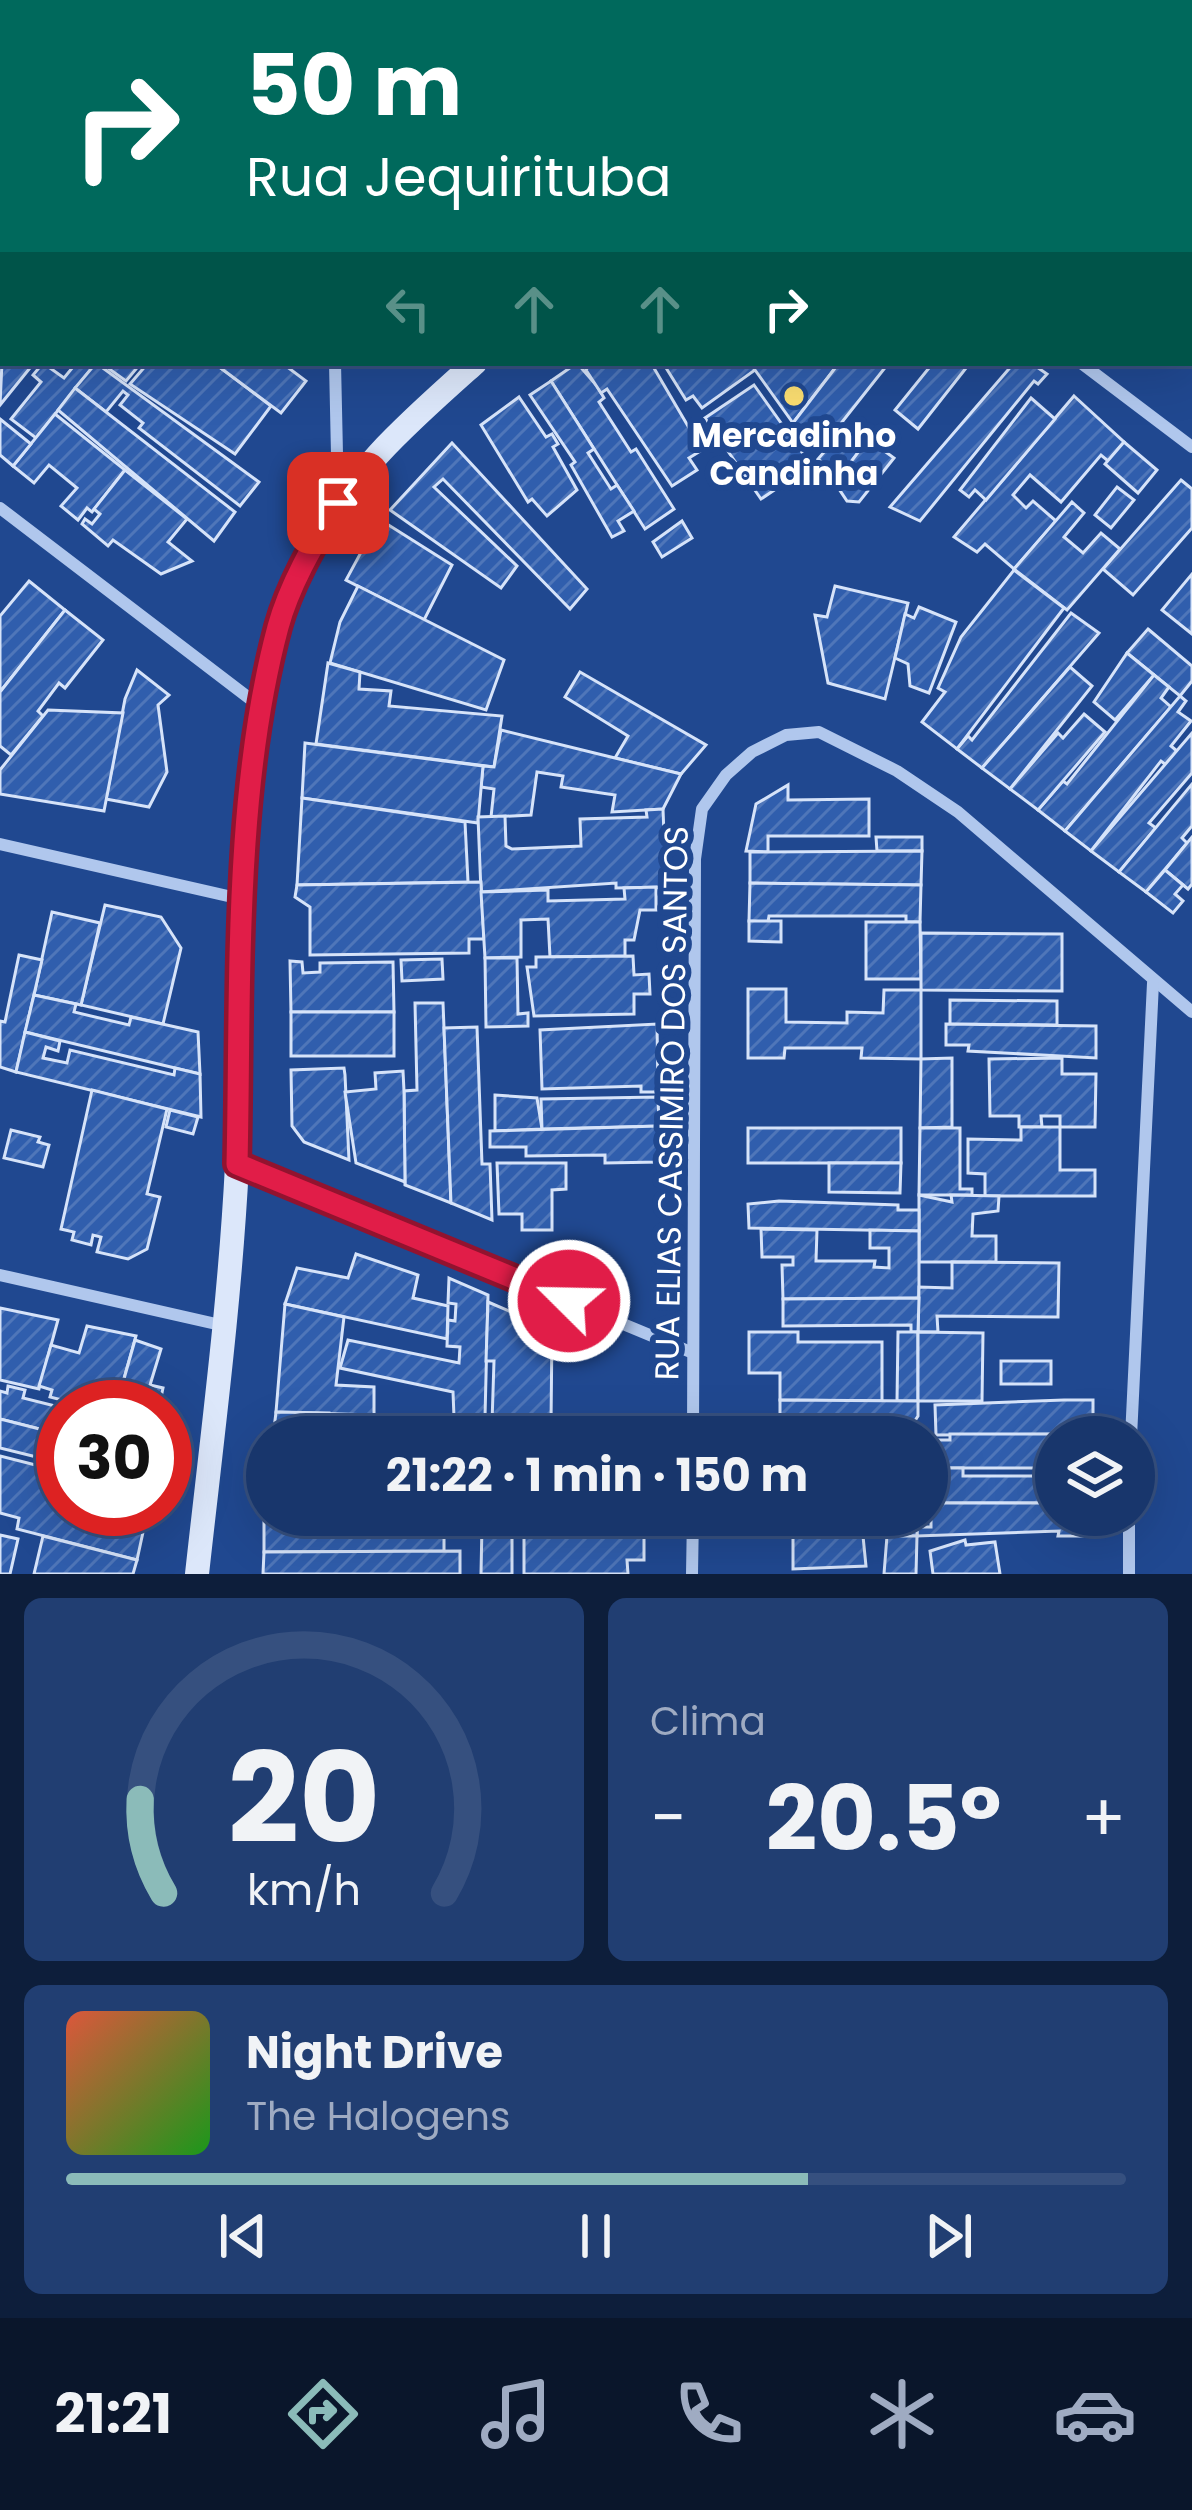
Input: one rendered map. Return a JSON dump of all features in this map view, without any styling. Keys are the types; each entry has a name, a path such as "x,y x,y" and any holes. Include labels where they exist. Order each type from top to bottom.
{"main road":[{"path":"196,1574 225,1326 237,1164 241,898 262,709 279,624 308,553 338,503 377,452 472,366"}],"street":[{"path":"335,366 338,503"},
{"path":"1085,366 1192,447"},
{"path":"0,508 262,709"},
{"name":"RUA ELIAS CASSIMIRO DOS SANTOS","path":"693,1416 694,859 702,809 752,752 786,735 818,732 897,771 958,812 1192,1012"},
{"path":"0,844 241,898"},
{"path":"1132,1416 1153,982"},
{"path":"237,1164 693,1353"},
{"path":"0,1275 225,1326"},
{"path":"692,1574 693,1536"},
{"path":"1129,1536 1129,1574"}],"building":[{"path":"2,366 32,366 0,405"},
{"path":"40,366 64,378 72,366 94,366 36,438 11,419 41,382 33,375"},
{"path":"93,366 100,366 259,482 240,506 139,428 143,423 120,405 128,395 123,391 106,412 75,388"},
{"path":"105,366 138,366 126,381"},
{"path":"145,366 218,366 271,406 235,454 130,384"},
{"path":"218,366 286,366 306,381 281,413"},
{"path":"580,366 597,386 604,398 599,402 631,452 636,449 674,509 645,529 551,381"},
{"path":"589,366 653,366 702,450 689,458 697,470 672,486 607,389 601,393 586,370"},
{"path":"665,366 752,366 755,370 702,408 693,396 686,400"},
{"name":"Mercadinho Candinha","path":"752,366 837,366 793,423"},
{"path":"837,366 884,369 842,422 867,442 839,477 818,459 825,451 793,423"},
{"path":"931,366 968,366 918,429 895,410"},
{"path":"1011,366 1035,366 1047,374 1038,384 1034,381 920,521 890,507"},
{"path":"551,381 594,449 588,453 611,489 617,485 634,511 618,521 624,531 612,537 571,465 575,462 530,395"},
{"path":"754,385 811,465 761,499 705,418"},
{"path":"75,388 235,512 214,541 58,410"},
{"path":"1074,396 1124,442 1108,461 1101,455 1061,502 1030,475 1013,495 1026,508 1033,501 1056,521 1014,569 985,544 977,552 954,537"},
{"path":"519,397 546,437 552,434 558,444 553,447 577,490 547,516 532,499 528,502 481,425"},
{"path":"1031,398 1055,419 986,500 975,490 969,497 960,490"},
{"path":"55,414 125,470 92,512 87,508 78,520 61,506 77,488 49,465 34,483 13,466"},
{"path":"0,419 31,444 13,466 0,455"},
{"path":"868,439 894,458 859,502 847,501 835,483"},
{"path":"1124,442 1157,470 1138,493 1105,464"},
{"path":"452,443 587,589 570,609 443,479 434,487 517,566 501,588 390,510"},
{"path":"125,470 187,519 168,542 192,561 161,574 113,540 108,546 82,524 85,519 92,524 100,514 94,509"},
{"path":"1181,480 1192,489 1192,528 1133,595 1103,569"},
{"path":"1117,487 1134,500 1111,528 1095,515"},
{"path":"1072,502 1084,513 1064,537 1083,553 1101,533 1120,549 1067,610 1014,569"},
{"path":"379,519 452,565 424,620 346,580"},
{"path":"682,521 692,538 662,557 653,542"},
{"path":"1014,570 1064,608 957,749 922,722 945,692 938,688 961,637"},
{"path":"1192,574 1192,634 1162,610"},
{"path":"29,581 65,610 0,692 0,616"},
{"path":"358,586 504,660 486,710 330,663 340,622"},
{"path":"835,586 908,603 885,699 828,683 815,615 827,617"},
{"path":"919,607 956,622 929,693 910,686 908,664 895,658 905,614 914,618"},
{"path":"65,610 103,640 65,688 59,683 38,711 43,716 11,755 0,746 0,692"},
{"path":"1071,613 1099,633 982,768 957,749 968,736 972,740"},
{"path":"1148,629 1192,666 1192,681 1180,696 1127,653"},
{"path":"1127,653 1154,675 1115,720 1094,702"},
{"path":"328,663 360,672 359,689 391,691 389,706 502,716 494,767 316,744"},
{"path":"1070,667 1092,686 1010,789 982,768"},
{"path":"137,670 169,695 158,705 167,772 149,807 106,799 125,699"},
{"path":"580,672 706,745 681,774 615,758 628,736 565,697"},
{"path":"1154,675 1169,687 1161,698 1171,707 1065,831 1038,810 1063,781 1067,784"},
{"path":"1180,696 1186,701 1178,712 1191,721 1171,746 1177,751 1166,765 1161,761 1091,851 1065,831"},
{"path":"48,710 123,713 104,811 0,794 0,770"},
{"path":"1084,714 1105,732 1038,810 1010,789 1058,733 1063,738"},
{"path":"501,730 681,774 663,809 612,812 615,795 561,787 563,776 537,772 531,815 491,817 494,789 481,787 483,766 494,767"},
{"path":"1192,733 1192,773 1149,823 1156,828 1119,872 1091,851"},
{"path":"305,743 483,766 478,823 302,798"},
{"path":"1192,784 1192,826 1182,838 1187,843 1146,892 1119,872"},
{"path":"788,785 788,800 869,799 869,836 768,836 768,852 746,851 756,804"},
{"path":"302,798 465,822 468,882 297,885"},
{"path":"663,809 666,887 616,888 616,883 481,892 478,817 505,816 506,846 512,849 581,846 580,819 647,817 646,810"},
{"path":"876,837 922,837 922,851 877,851"},
{"path":"1192,837 1192,884 1188,889 1165,870"},
{"path":"922,851 921,885 750,883 750,852"},
{"path":"1165,870 1183,885 1175,894 1183,901 1173,913 1146,892"},
{"path":"481,882 484,939 469,939 469,953 310,955 310,907 295,897 297,885"},
{"path":"750,883 921,885 920,922 906,922 906,916 769,916 768,922 749,921"},
{"path":"656,887 656,910 640,910 634,940 625,940 625,956 550,957 548,919 521,920 521,957 485,958 481,892 548,890 548,901 625,899 624,888"},
{"path":"105,905 161,917 181,948 163,1024 81,1005"},
{"path":"52,912 100,923 81,1005 34,995"},
{"path":"749,921 781,921 781,942 749,941"},
{"path":"866,922 920,922 921,979 866,979"},
{"path":"921,933 1062,934 1062,991 921,990"},
{"path":"19,955 42,960 16,1072 0,1067 0,1021 5,1022"},
{"path":"633,956 634,975 649,974 650,994 634,994 634,1014 534,1016 527,967 536,967 536,957"},
{"path":"485,958 517,958 518,1014 528,1013 528,1026 486,1027"},
{"path":"442,959 443,979 402,981 401,960"},
{"path":"290,961 302,962 303,973 320,972 320,963 393,962 394,1012 291,1012"},
{"path":"748,989 786,989 786,1022 847,1023 847,1012 883,1013 884,990 921,990 921,1059 861,1058 862,1048 785,1048 784,1058 748,1058"},
{"path":"34,995 76,1004 74,1012 129,1025 131,1017 198,1032 200,1074 25,1032"},
{"path":"950,1000 1057,1001 1057,1025 950,1024"},
{"path":"415,1003 443,1003 451,1203 405,1185 404,1091 417,1090"},
{"path":"291,1012 394,1012 394,1056 291,1056"},
{"path":"657,1024 658,1092 641,1092 641,1086 542,1089 540,1030"},
{"path":"946,1024 1096,1026 1096,1058 968,1051 969,1045 946,1045"},
{"path":"477,1027 482,1164 490,1164 492,1220 451,1203 444,1028"},
{"path":"25,1032 60,1041 58,1051 46,1047 43,1058 67,1063 70,1050 174,1075 175,1068 200,1074 201,1117 16,1072"},
{"path":"952,1058 952,1127 920,1128 921,1059"},
{"path":"1062,1058 1062,1074 1096,1074 1095,1127 1060,1127 1060,1116 1041,1116 1042,1127 1019,1127 1019,1116 990,1116 989,1059"},
{"path":"344,1068 349,1160 304,1142 292,1126 291,1070"},
{"path":"403,1071 405,1182 356,1163 345,1092 376,1089 375,1073"},
{"path":"92,1090 167,1109 147,1194 160,1197 147,1249 128,1259 97,1252 101,1237 93,1235 91,1245 72,1240 74,1232 61,1229"},
{"path":"495,1095 537,1098 542,1129 495,1131"},
{"path":"658,1097 659,1126 542,1129 541,1099"},
{"path":"170,1110 198,1117 193,1134 166,1127"},
{"path":"659,1126 659,1162 605,1163 605,1155 526,1156 526,1147 490,1147 490,1131"},
{"path":"1021,1127 1060,1127 1060,1170 1095,1170 1095,1196 985,1196 985,1174 968,1173 968,1139 1021,1140"},
{"path":"748,1128 901,1128 901,1163 748,1163"},
{"path":"920,1128 960,1128 960,1189 972,1189 972,1195 919,1195"},
{"path":"11,1130 40,1137 38,1142 49,1145 43,1167 4,1158"},
{"path":"497,1163 566,1163 566,1189 552,1190 552,1230 522,1230 522,1214 499,1214"},
{"path":"829,1163 901,1163 900,1193 829,1192"},
{"path":"919,1195 952,1202 951,1195 999,1196 998,1211 973,1214 972,1236 996,1236 996,1262 919,1262"},
{"path":"748,1204 898,1205 898,1210 919,1210 919,1231 749,1228"},
{"path":"761,1229 817,1230 816,1261 875,1261 874,1267 889,1268 889,1248 870,1248 870,1230 919,1231 919,1298 783,1299 782,1265 793,1265 793,1257 762,1257"},
{"path":"356,1254 418,1275 413,1298 448,1306 447,1339 285,1304 297,1268 348,1278"},
{"path":"952,1262 1059,1263 1058,1317 937,1316 938,1332 918,1332 919,1287 952,1288"},
{"path":"449,1278 488,1295 485,1416 454,1416 453,1392 340,1368 348,1340 459,1363 460,1347 447,1346 448,1320 455,1321 456,1304 448,1303"},
{"path":"919,1298 918,1332 911,1332 911,1325 783,1326 783,1299"},
{"path":"488,1302 552,1329 551,1416 492,1416 494,1361 486,1361"},
{"path":"285,1304 344,1317 336,1385 374,1387 374,1415 276,1412"},
{"path":"0,1308 58,1320 36,1388 0,1380"},
{"path":"87,1326 136,1336 124,1380 41,1380 51,1345 79,1353"},
{"path":"749,1332 798,1332 798,1342 882,1342 882,1401 780,1400 780,1373 749,1373"},
{"path":"898,1332 918,1332 918,1401 897,1401"},
{"path":"918,1332 983,1333 982,1401 918,1401"},
{"path":"135,1340 161,1349 152,1380 124,1380"},
{"path":"1001,1361 1051,1361 1051,1384 1001,1384"},
{"path":"8,1386 25,1390 23,1398 36,1401 36,1428 0,1419 0,1391 7,1393"},
{"path":"780,1400 918,1401 918,1416 780,1416"},
{"path":"1093,1400 1093,1416 1035,1416 1035,1434 948,1435 948,1416 935,1416 935,1405"},
{"path":"276,1412 329,1413 329,1416 276,1416"},
{"path":"0,1419 36,1428 36,1457 0,1448"},
{"path":"950,1434 1035,1434 1035,1468 948,1468"},
{"path":"0,1456 36,1465 36,1534 17,1529 19,1518 0,1513"},
{"path":"948,1468 963,1468 963,1476 1035,1476 1035,1503 948,1503"},
{"path":"948,1503 1035,1503 1035,1532 948,1535"},
{"path":"0,1535 18,1539 10,1574 0,1574"},
{"path":"43,1536 137,1560 133,1574 34,1574"},
{"path":"44,1536 142,1536 137,1560"},
{"path":"264,1536 444,1536 444,1551 264,1552"},
{"path":"482,1536 512,1536 512,1574 481,1574"},
{"path":"524,1536 644,1537 644,1560 627,1560 628,1574 524,1574"},
{"path":"793,1536 863,1536 866,1566 793,1569"},
{"path":"887,1536 917,1536 916,1574 884,1574"},
{"path":"965,1540 966,1545 995,1542 1000,1574 933,1574 930,1551"},
{"path":"460,1551 460,1574 263,1574 264,1552"}],"place":[{"name":"Mercadinho Candinha","path":"794,396"}],"route":[{"path":"338,503 308,553 279,624 262,709 241,898 237,1164 569,1301"}]}
